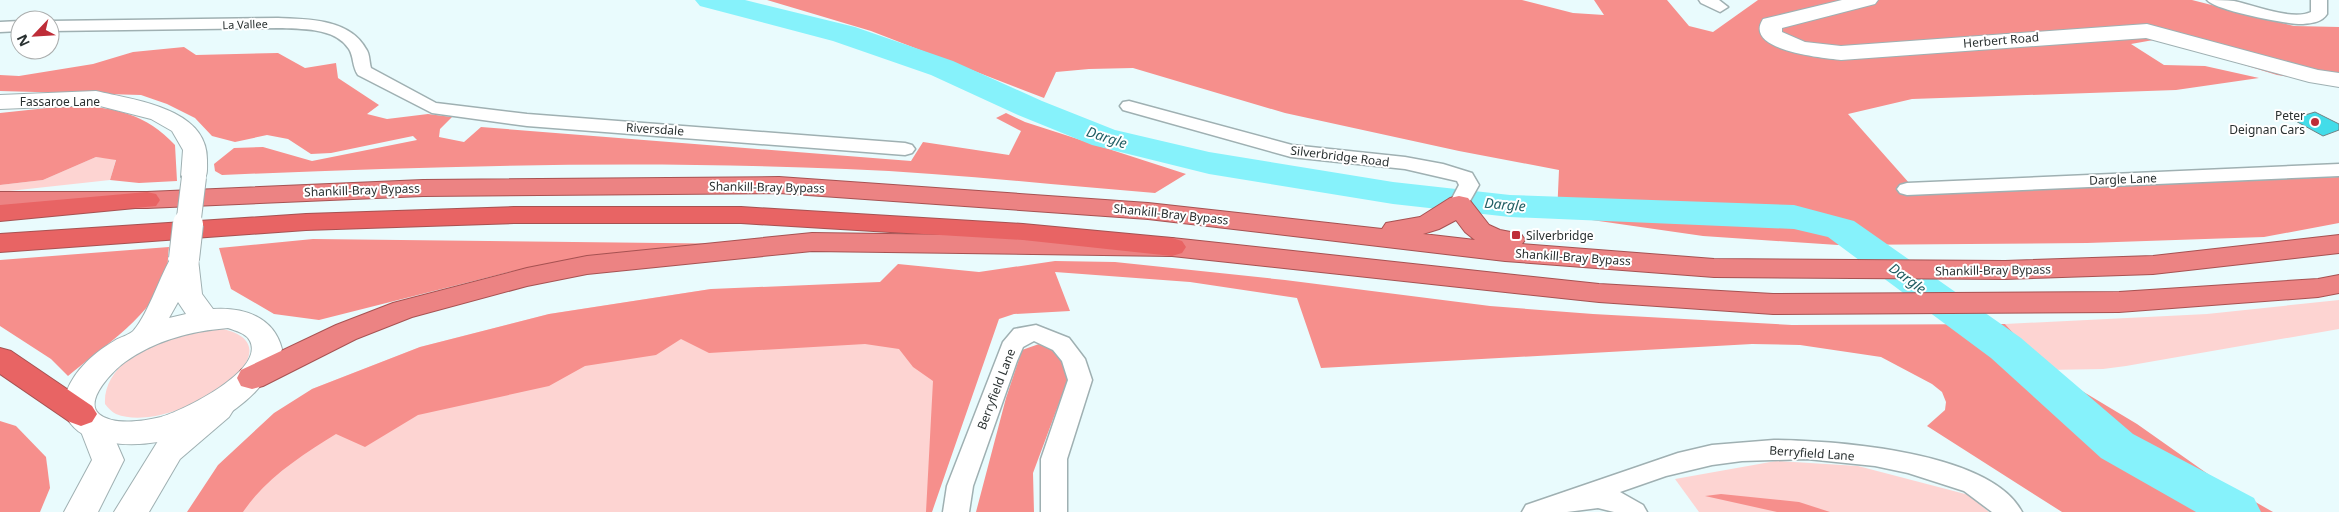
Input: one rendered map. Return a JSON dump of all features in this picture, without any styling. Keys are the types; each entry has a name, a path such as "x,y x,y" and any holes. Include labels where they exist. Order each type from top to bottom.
{"highway":[{"name":"Shankill-Bray Bypass","path":"0,213 147,200 423,188 779,185 1015,200 1148,211 1504,252 1714,268 1936,271 2153,265 2339,244"},
{"path":"1015,200 1052,194 1074,195 1410,229 1422,227 1436,221 1463,198 1472,225 1486,235 1496,239 1667,253 1762,258 1805,269"},
{"path":"0,200 147,200"},
{"path":"0,243 306,222 514,215 731,215 1022,232 1599,293 1773,304 2118,302 2318,288 2339,284"},
{"path":"243,386 346,332 403,310 527,277 587,265 812,242 1172,247"},
{"path":"0,359 88,421"}],"main road":[{"name":"Herbert Road","path":"1868,0 1771,24 1771,35 1800,48 1840,53 1892,51 2014,38 2147,31 2316,77 2339,80"},
{"name":"Fassaroe Lane","path":"0,102 96,98 159,114 181,126 195,150 194,177 184,259"},
{"path":"184,259 188,295 206,319"},
{"path":"144,338 173,285 184,259"},
{"path":"81,512 108,460 88,421 80,400 87,384 101,367 120,351 144,338 175,326 206,319 230,318 249,323 262,332 267,344 264,360 243,386 169,450 131,512"},
{"path":"88,421 118,434 154,430 178,424 208,411 243,386"}],"street":[{"path":"2215,0 2288,18 2311,20 2319,14 2319,0"},
{"name":"La Vallee","path":"60,26 278,23 313,26 346,38 358,50 364,71 408,97"},
{"name":"Riversdale","path":"408,97 432,108 477,112 527,120 906,149"},
{"name":"Silverbridge Road","path":"1129,106 1291,151 1405,163 1443,170 1465,177 1469,185 1463,198"},
{"name":"Dargle Lane","path":"1907,189 2339,170"},
{"name":"Berryfield Lane","path":"956,512 960,486 1005,361 1014,342 1022,335 1036,333 1061,344 1073,359 1080,380 1054,459 1054,512"},
{"name":"Berryfield Lane","path":"1535,512 1655,470 1712,455 1773,449 1832,452 1907,463 1968,481 1998,501 2009,512"},
{"name":"Berryfield Lane","path":"1579,497 1612,499 1634,512"}],"shaded area":[{"path":"767,0 1522,0 1573,13 1604,15 1594,0 1667,0 1689,26 1713,32 1758,0 2192,0 2294,26 2339,27 2339,77 2303,79 2277,75 2159,39 2131,44 2164,65 2205,66 2259,78 2176,90 1912,99 1848,114 1918,193 2339,177 2339,223 2264,237 2087,243 1838,245 1703,236 1557,215 1559,170 1459,151 1285,113 1133,68 1056,72 1044,98 871,31"},
{"path":"184,47 196,55 278,53 305,68 336,63 338,78 379,105 367,114 387,119 428,114 452,117 440,129 439,137 464,142 481,127 911,161 923,142 1009,155 1021,131 996,118 1006,113 1025,122 1186,174 1155,193 923,173 768,166 534,165 222,175 215,171 214,164 234,148 263,147 312,161 417,140 413,136 331,153 311,154 288,139 267,135 235,142 212,136 195,118 167,104 141,95 0,91 0,75 19,76 93,64 133,52"},
{"path":"75,105 117,111 153,126 175,145 177,181 139,183 110,180 116,160 96,157 43,180 0,185 0,113"},
{"path":"96,157 116,159 110,180 0,192 0,185 43,180"},
{"path":"313,239 749,244 513,271 319,320 274,314 231,289 219,248"},
{"path":"169,247 167,270 161,286 152,301 126,329 68,376 51,359 0,326 0,260"},
{"path":"1055,261 1115,262 1285,280 1490,306 1593,314 1792,325 2005,324 2047,370 2137,424 2215,479 2273,512 2062,512 1927,426 1945,410 1946,402 1942,392 1932,384 1881,357 1800,345 1752,344 1321,368 1297,298 1190,282 1055,272 1070,311 1014,314 999,319 932,512 926,512 933,381 913,367 899,349 865,344 709,353 681,339 656,355 585,366 549,386 418,415 365,447 336,434 285,468 262,488 243,512 187,512 218,465 274,413 312,389 420,347 549,314 711,289 880,282 898,264 979,272"},
{"path":"711,289 964,301 932,512 206,512 312,389 420,347 549,314"},
{"path":"2339,300 2339,329 2103,369 2047,370 2005,324 2207,314"},
{"path":"218,328 243,338 249,352 242,369 224,386 198,401 169,413 141,418 116,414 105,404 110,380 117,370 136,353 159,340 171,336"},
{"path":"1039,344 1065,355 1071,371 1033,473 1034,512 976,512 1006,398 1022,350"},
{"path":"0,421 16,426 46,457 50,488 40,512 0,512"},
{"path":"1776,461 1858,466 1969,495 1989,512 1699,512 1675,479"},
{"path":"1721,494 1799,502 1830,512 1777,512 1705,496"}],"building":[{"name":"Peter Deignan Cars","path":"2315,112 2339,124 2339,130 2323,136 2292,119"}],"waterway":[{"name":"Dargle","path":"710,0 844,34 942,68 1030,108 1104,138 1209,163 1393,193 1510,206 1794,217 1841,229 2006,348 2117,446 2237,512"}],"place":[{"name":"Peter Deignan Cars","path":"2315,122"},
{"name":"Silverbridge","path":"1516,235"}]}
